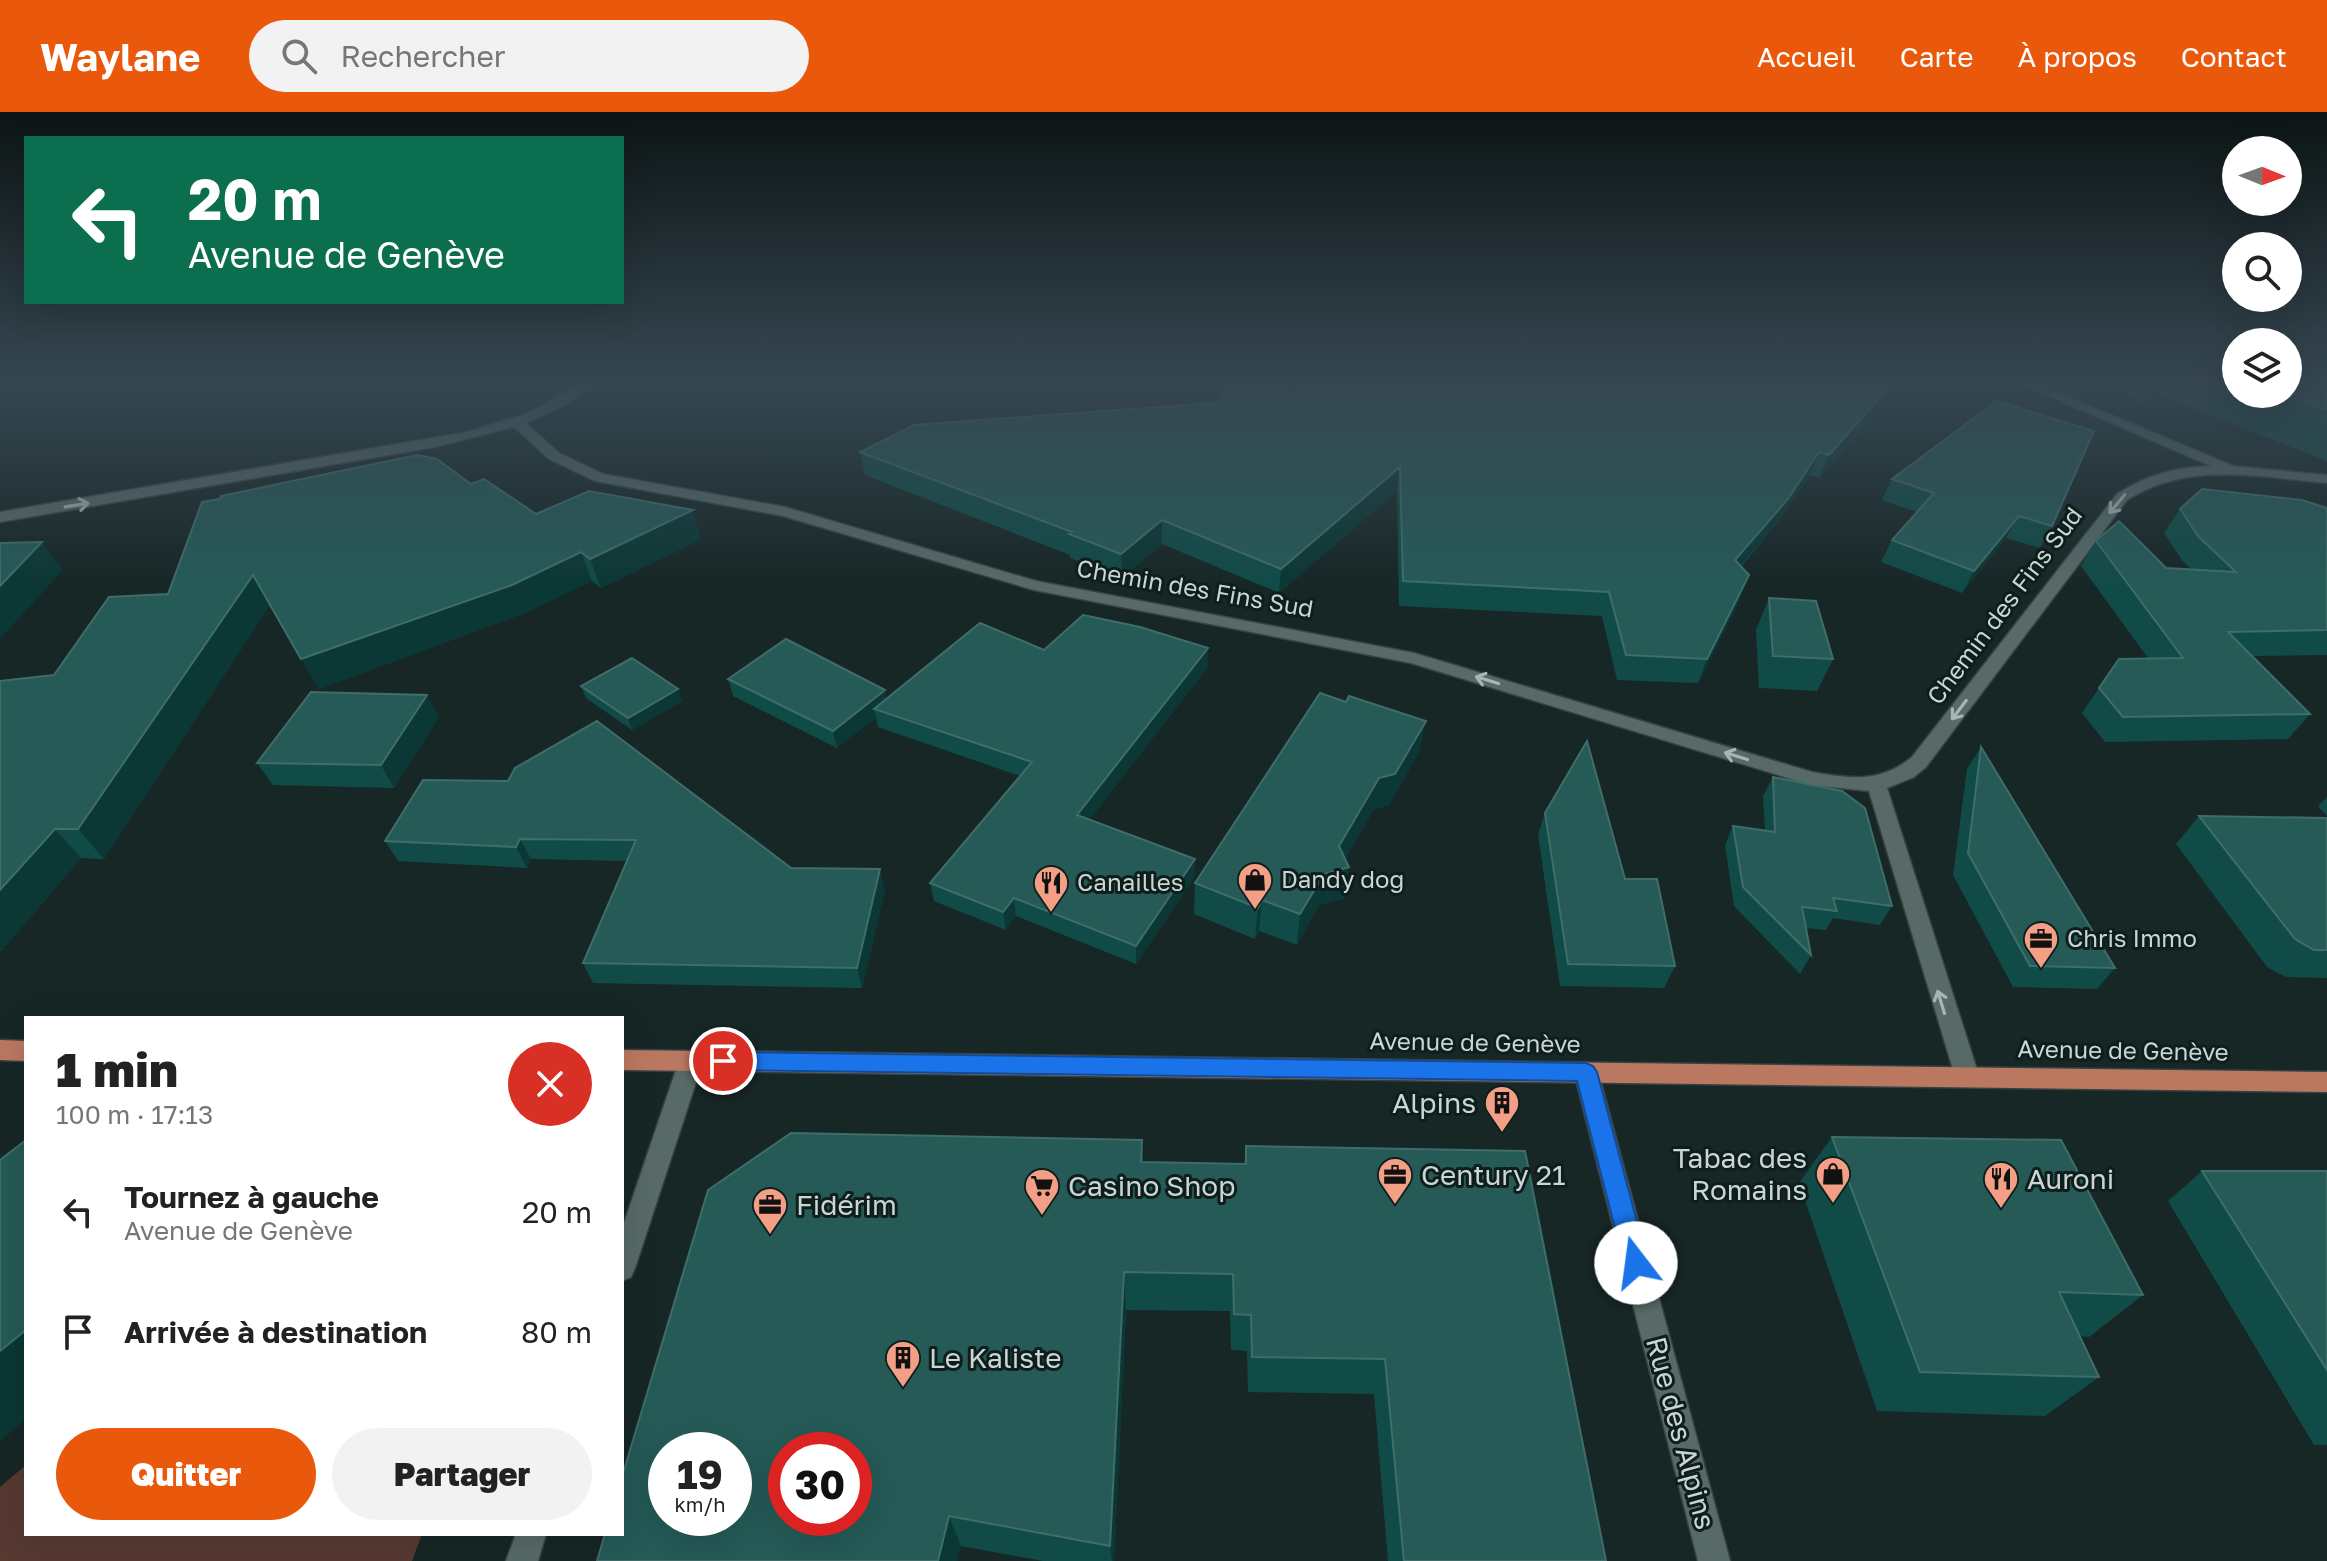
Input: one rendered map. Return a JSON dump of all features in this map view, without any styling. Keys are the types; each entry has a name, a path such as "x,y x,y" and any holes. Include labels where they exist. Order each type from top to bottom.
{"main road":[{"path":"0,1050 24,1051"},
{"name":"Avenue de Genève","path":"624,1060 2327,1082"}],"street":[{"path":"0,517 168,491 372,451"},
{"name":"Chemin des Fins Sud","path":"543,451 576,471 600,478 785,512 1034,585 1386,651 1811,778 1877,786 1895,781 1919,762 2122,497 2133,488 2167,475 2202,471 2327,479"},
{"path":"2188,451 2242,473"},
{"path":"1877,786 1967,1076"},
{"path":"624,1262 691,1061"},
{"name":"Rue des Alpins","path":"1586,1072 1714,1561"},
{"path":"522,1561 530,1536"}],"shaded area":[{"path":"24,1467 24,1536 421,1536 412,1561 0,1561 0,1487"}],"building":[{"path":"1833,451 1829,455 1819,452 1788,499 1735,560 1749,575 1707,659 1626,655 1609,592 1403,581 1400,467 1281,569 1162,520 1121,554 1069,534 1072,532 860,452"},
{"path":"1930,451 2085,451 2052,526 2019,516 1974,571 1892,540 1934,493 1892,479"},
{"path":"417,455 437,459 471,484 484,479 536,514 589,491 693,510 590,559 581,552 512,585 301,659 253,575 78,829 55,829 0,890 0,681 54,675 109,597 168,594 202,502"},
{"path":"2202,489 2302,500 2327,508 2327,630 2228,632 2310,714 2123,717 2099,688 2119,659 2183,658 2096,541 2119,521 2166,568 2236,572 2198,536 2180,509"},
{"path":"42,542 0,586 0,543"},
{"path":"1769,598 1816,601 1833,659 1773,656"},
{"path":"1083,615 1140,627 1208,648 1077,815 1195,859 1136,946 1014,898 1003,912 930,883 1032,762 874,709 980,623 1044,650"},
{"path":"786,639 885,690 833,731 728,679"},
{"path":"632,658 678,689 628,718 581,686"},
{"path":"311,692 427,695 381,765 257,763"},
{"path":"1320,693 1346,702 1349,696 1426,721 1395,774 1379,778 1339,846 1349,867 1324,874 1300,914 1262,900 1258,908 1195,883"},
{"path":"597,721 791,868 880,869 857,968 583,963 636,840 520,839 516,847 385,841 423,780 508,781 515,768"},
{"path":"1587,741 1625,879 1657,879 1675,966 1568,964 1545,813"},
{"path":"1981,747 2115,968 2030,966 1968,853"},
{"path":"1773,777 1842,791 1865,808 1892,906 1833,898 1837,911 1802,907 1811,955 1743,887 1733,826 1775,832"},
{"path":"2199,816 2327,818 2327,950 2314,950 2295,939"},
{"path":"791,1133 1142,1140 1141,1162 1246,1164 1246,1146 1525,1151 1606,1561 1404,1561 1385,1359 1252,1357 1251,1315 1234,1314 1233,1274 1124,1272 1110,1546 949,1516 938,1561 597,1561 604,1536 624,1536 624,1470 708,1190"},
{"path":"1832,1137 2061,1140 2143,1295 2059,1292 2099,1377 1920,1372"},
{"path":"24,1142 24,1332 0,1351 0,1160"},
{"path":"2202,1171 2327,1171 2327,1370"}],"place":[{"name":"Dandy dog","path":"1255,911"},
{"name":"Canailles","path":"1051,914"},
{"name":"Chris Immo","path":"2041,970"},
{"name":"Alpins","path":"1502,1134"},
{"name":"Tabac des Romains","path":"1833,1205"},
{"name":"Century 21","path":"1395,1206"},
{"name":"Auroni","path":"2001,1210"},
{"name":"Casino Shop","path":"1042,1217"},
{"name":"Fidérim","path":"770,1236"},
{"name":"Le Kaliste","path":"903,1389"}],"route":[{"path":"723,1061 1586,1072 1636,1263"}]}
